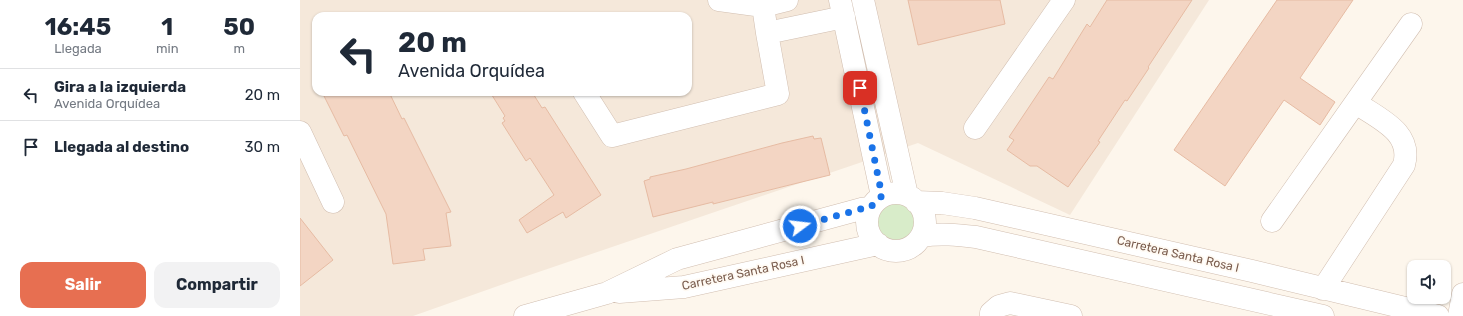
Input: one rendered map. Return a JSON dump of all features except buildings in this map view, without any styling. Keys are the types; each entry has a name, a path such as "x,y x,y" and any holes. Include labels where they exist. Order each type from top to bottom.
{"street":[{"path":"719,0 763,6 787,0"},
{"path":"863,0 912,199"},
{"path":"975,128 1064,0"},
{"path":"587,96 612,136 778,94 763,6"},
{"path":"767,33 842,8 876,202"},
{"path":"1272,221 1411,24"},
{"path":"1323,289 1404,166 1406,156 1405,147 1401,137 1395,129 1356,103"},
{"path":"300,132 333,202"},
{"path":"893,193 912,199 922,208 925,219 922,236 914,245 899,251 887,250 873,241 868,230 867,219 876,202 893,193"},
{"name":"Carretera Santa Rosa I","path":"912,199 975,208 1153,248 1438,316"},
{"name":"Carretera Santa Rosa I","path":"525,316 608,293 677,259 861,209 876,202"},
{"path":"922,236 952,234 976,237 1323,316"},
{"name":"Carretera Santa Rosa I","path":"608,293 684,287 878,244"},
{"path":"1459,316 1463,294"},
{"path":"991,316 991,313 999,306 1010,303 1071,316"}],"shaded area":[{"path":"300,0 1209,0 1070,215 918,143 413,316 300,316"}],"green space":[{"path":"897,198 916,210 919,224 914,237 906,244 897,246 888,244 880,238 874,231 872,222 874,213 883,204"}],"route":[{"path":"800,226 861,209 870,208 882,196 860,88"}]}
